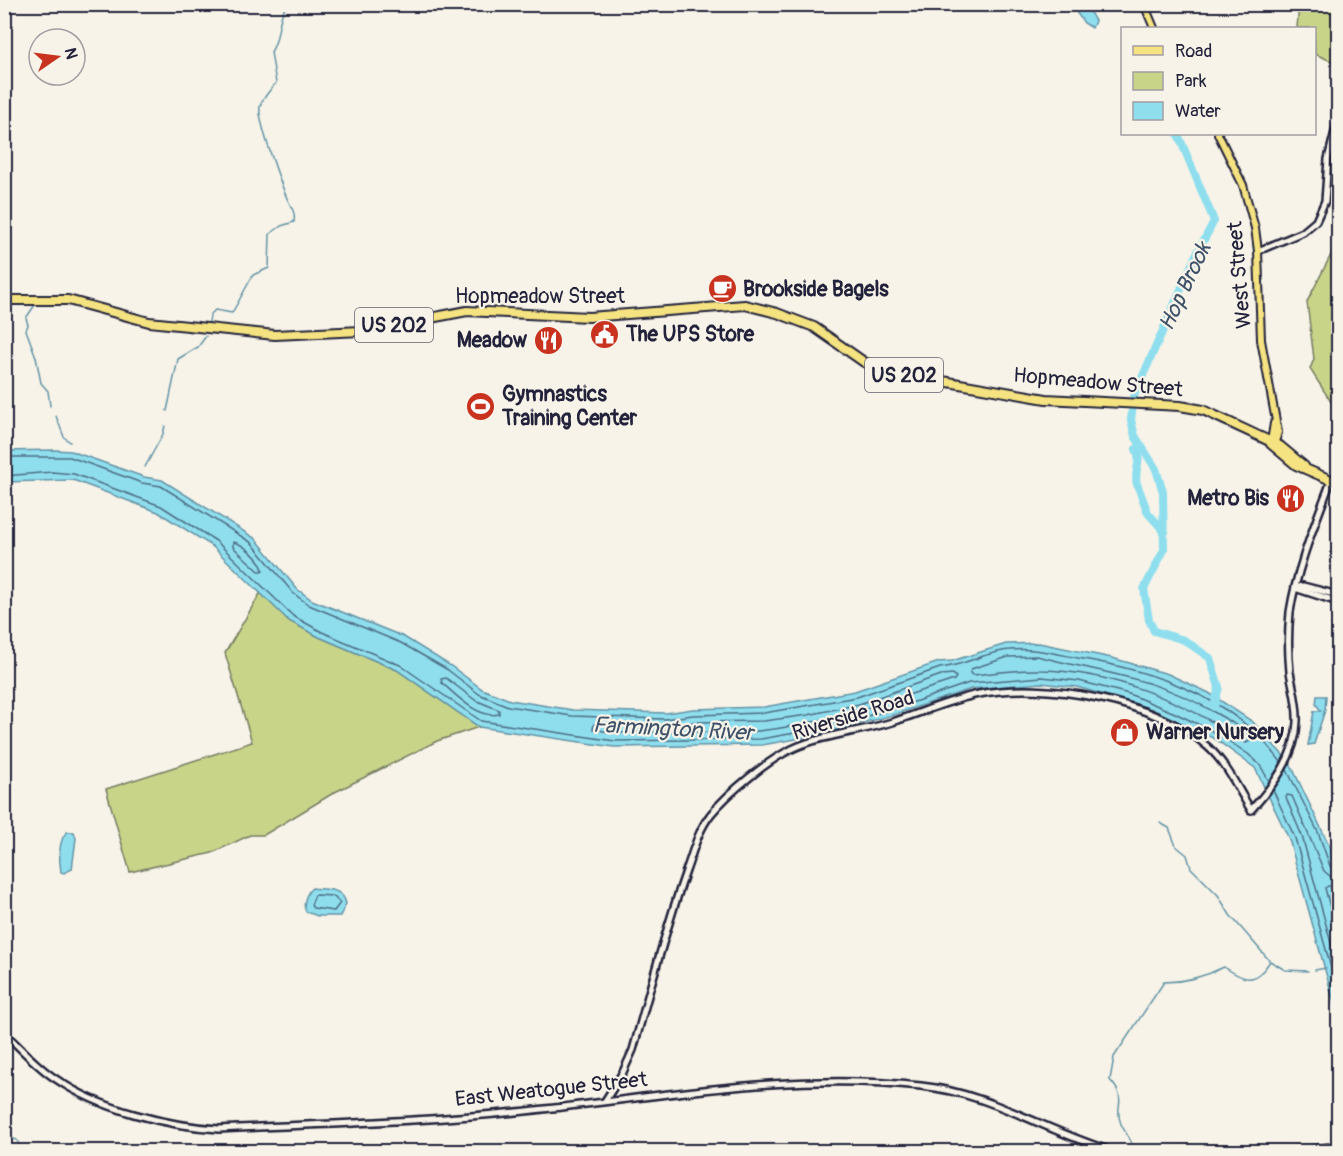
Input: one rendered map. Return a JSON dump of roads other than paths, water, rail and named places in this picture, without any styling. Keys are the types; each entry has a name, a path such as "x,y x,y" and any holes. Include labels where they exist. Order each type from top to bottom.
{"highway":[{"name":"Hopmeadow Street","path":"4,300 68,300 148,322 275,335 362,331 465,311 590,317 745,305 777,313 814,327 864,362 885,371 1040,399 1203,410 1280,446 1304,466 1335,482"}],"main road":[{"path":"1144,4 1154,27"},
{"name":"West Street","path":"1218,135 1243,184 1258,251 1261,340 1278,436 1270,442"}],"street":[{"path":"1258,251 1303,232 1316,221 1326,201 1328,159 1338,120"},
{"path":"1295,588 1335,482"},
{"path":"1295,588 1303,585 1338,596"},
{"path":"1295,588 1338,602"},
{"name":"Riverside Road","path":"605,1101 623,1072 633,1050 675,903 702,830 722,802 791,749 889,723 979,694 1018,690 1057,692 1136,710 1189,733 1219,758 1251,810 1288,758 1295,739 1297,720 1288,640 1295,588"},
{"name":"East Weatogue Street","path":"4,1033 41,1068 69,1087 116,1107 191,1127 219,1129 514,1113 772,1082 850,1082 922,1086 974,1096 1086,1144 1115,1152"},
{"path":"1164,1152 1189,1149 1312,1151 1338,1146"}],"water":[{"path":"1071,5 1086,5 1095,21 1092,28 1084,23"},
{"name":"Farmington River","path":"4,451 71,451 144,477 162,480 256,539 297,589 312,600 404,637 451,666 482,689 510,700 573,710 666,713 693,709 764,707 855,691 939,662 952,661 1006,644 1039,643 1112,658 1168,674 1209,693 1253,722 1290,763 1330,847 1338,873 1338,1017 1289,839 1255,768 1215,739 1152,709 1077,687 1041,683 971,689 893,715 813,736 762,745 614,747 479,727 397,670 319,637 289,621 212,546 158,512 73,480 5,482"},
{"path":"1317,696 1326,696 1325,710 1314,744 1308,745 1314,711 1321,711 1316,704"},
{"path":"67,832 74,832 76,838 72,869 64,873 61,872 60,850"},
{"path":"312,888 333,890 341,895 346,904 340,916 318,916 306,912 305,899"}],"waterway":[{"path":"209,323 210,315 215,310 232,313 253,275 269,268 270,234 281,226 294,222 293,212 265,136 260,113 261,103 276,83 271,52 281,16 287,4"},
{"name":"Hop Brook","path":"1156,11 1160,4"},
{"name":"Hop Brook","path":"1178,135 1214,221 1196,255 1134,396 1131,420 1135,436 1156,469 1163,492 1164,550 1144,589 1149,620 1154,631 1184,640 1210,658 1219,687 1214,707"},
{"path":"35,305 26,318 28,325 26,330 36,357 41,383 48,391 50,406"},
{"path":"167,411 178,359 198,347 206,336"},
{"path":"56,416 64,437 70,442"},
{"path":"145,467 165,426"},
{"name":"Hop Brook","path":"1136,449 1139,458 1137,484 1148,513 1165,532"},
{"path":"1160,823 1169,828 1176,846 1187,855 1191,868 1218,895 1230,915 1269,960"},
{"path":"1134,1150 1119,1118 1119,1093 1110,1080 1114,1057 1164,982 1195,978 1224,967 1244,978 1249,978 1259,974 1270,961 1285,970 1308,971"},
{"path":"1315,970 1326,968"},
{"path":"4,1136 17,1140 22,1152"}],"place":[{"name":"Brookside Bagels","path":"722,289"},
{"name":"The UPS Store","path":"605,334"},
{"name":"Meadow","path":"548,340"},
{"name":"Gymnastics Training Center","path":"481,406"},
{"name":"Metro Bis","path":"1290,498"},
{"name":"Warner Nursery","path":"1125,732"}]}
